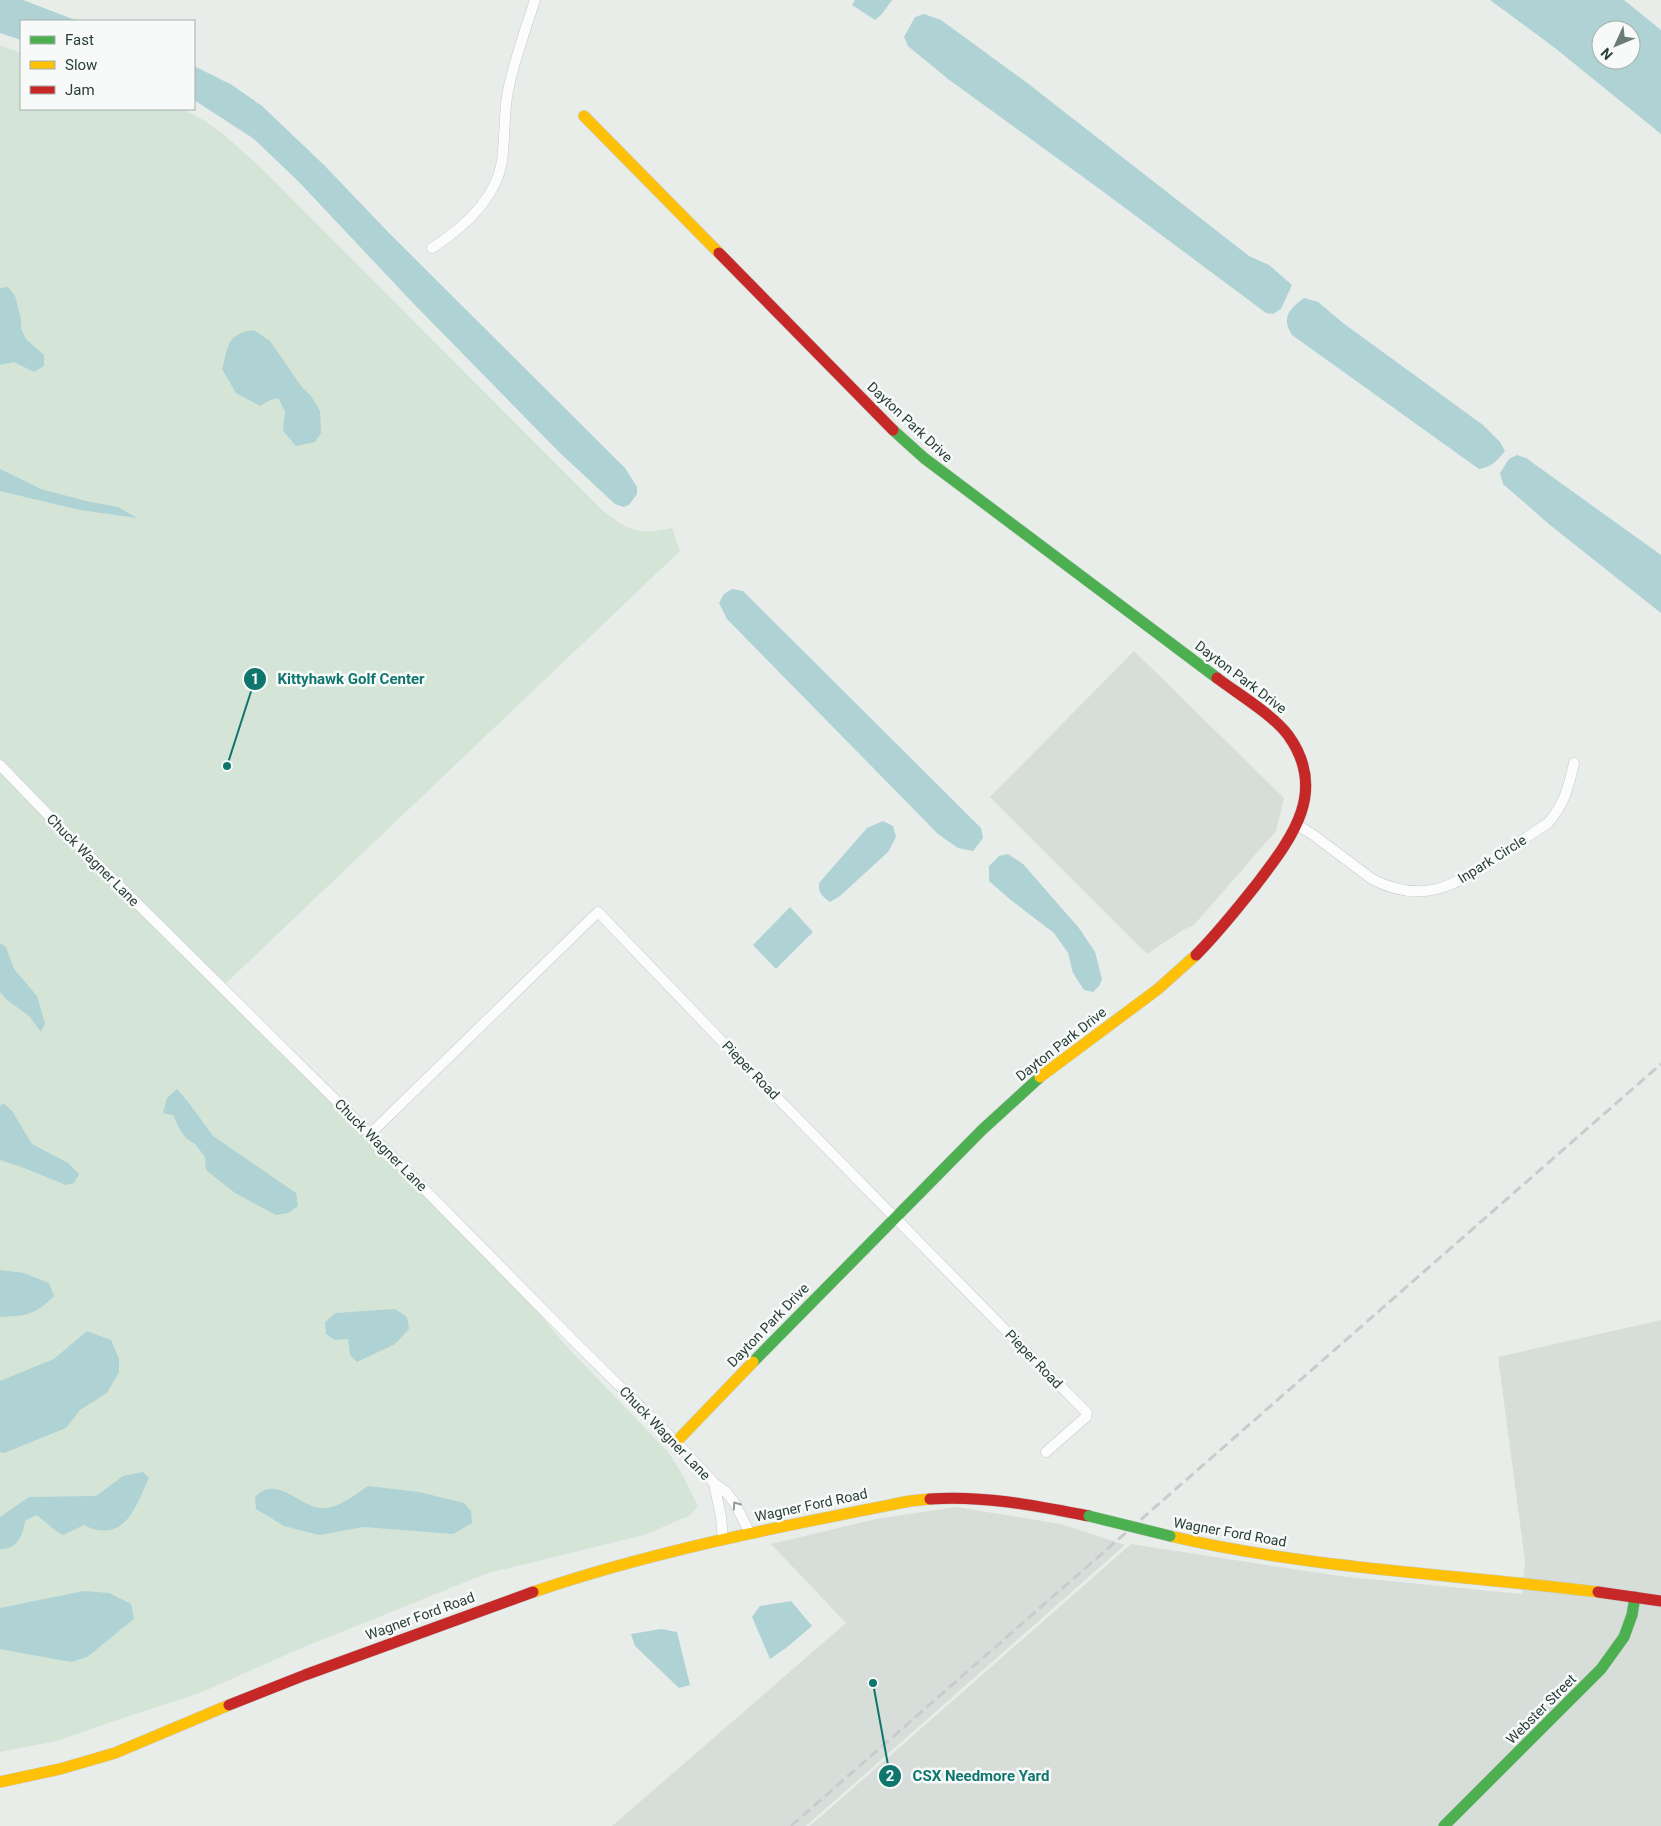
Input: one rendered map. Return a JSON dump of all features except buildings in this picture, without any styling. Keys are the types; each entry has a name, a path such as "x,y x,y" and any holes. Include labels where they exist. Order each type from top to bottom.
{"street":[{"path":"432,248 460,228 478,209 493,188 501,163 504,119 512,74 535,0"},
{"name":"Dayton Park Drive","path":"584,116 894,430 924,458 1257,707 1285,730 1300,753 1306,776 1306,796 1303,811 1297,825 1232,916 1200,951 1159,989 1025,1090 896,1217 676,1442"},
{"name":"Inpark Circle","path":"1297,825 1372,879 1382,884 1413,892 1436,890 1450,886 1474,873 1548,823 1556,814 1567,794 1574,764"},
{"name":"Chuck Wagner Lane","path":"0,765 370,1134 676,1442 714,1483 725,1491 734,1502 750,1533"},
{"name":"Pieper Road","path":"370,1134 598,912 737,1057 1087,1413 1086,1417 1046,1452"},
{"path":"714,1483 721,1517 723,1540"},
{"name":"Wagner Ford Road","path":"0,1782 60,1769 114,1752 296,1679 544,1588 647,1558 750,1533 910,1501 976,1498 1023,1503 1089,1516 1218,1547 1273,1556 1661,1601"},
{"name":"Webster Street","path":"1444,1826 1601,1669 1624,1637 1632,1616 1635,1597"}],"shaded area":[{"path":"1134,651 1284,798 1276,831 1194,925 1183,930 1147,954 990,797"},
{"path":"1661,1320 1661,1826 810,1826 1131,1544 1339,1576 1522,1594 1525,1561 1498,1357"},
{"path":"956,1507 1061,1524 1125,1545 806,1826 612,1826 846,1623 771,1544 876,1519"}],"green space":[{"path":"0,45 20,53 20,110 184,110 222,133 258,165 603,511 621,524 635,530 650,531 672,528 680,551 222,987 478,1242 570,1350 672,1457 698,1506 689,1516 644,1535 485,1574 297,1650 200,1693 57,1741 0,1752"}],"water":[{"path":"0,0 23,0 75,20 20,20 20,40 0,33"},
{"path":"855,0 892,0 875,20 852,5"},
{"path":"1490,0 1624,0 1661,30 1661,134 1555,48"},
{"path":"924,14 941,20 1026,82 1249,256 1269,265 1292,285 1281,309 1273,314 1266,313 948,79 908,46 904,37 915,17"},
{"path":"195,66 232,85 262,106 324,165 389,233 625,468 637,487 637,494 629,505 623,507 615,504 559,452 412,302 298,181 254,139 195,101"},
{"path":"8,287 15,296 21,319 21,329 26,339 44,355 44,366 34,372 14,362 0,365 0,288"},
{"path":"1304,298 1318,302 1343,323 1483,425 1500,442 1505,451 1494,463 1479,469 1292,335 1287,324 1288,314"},
{"path":"254,330 270,341 320,411 321,433 315,442 296,446 283,431 285,411 278,398 260,406 236,393 222,369 228,347 233,338 238,334"},
{"path":"1517,455 1526,458 1661,555 1661,613 1550,525 1503,484 1500,473 1509,459"},
{"path":"0,469 41,489 118,507 137,518 80,510 0,491"},
{"path":"732,589 743,591 981,828 983,838 973,851 958,848 938,834 727,619 719,603 724,594"},
{"path":"883,821 893,826 896,837 888,852 840,896 830,902 821,894 819,883 867,828"},
{"path":"1008,854 1023,864 1079,928 1095,952 1102,979 1099,986 1093,992 1084,990 1073,973 1068,953 1054,933 989,881 989,866 999,856"},
{"path":"790,907 813,932 776,969 753,945"},
{"path":"0,943 6,947 14,969 37,996 45,1024 41,1032 29,1016 7,1000 0,992"},
{"path":"177,1089 213,1136 296,1193 298,1206 288,1213 276,1215 235,1193 206,1170 205,1157 196,1145 186,1138 173,1115 163,1113 167,1098"},
{"path":"3,1103 12,1111 32,1144 68,1163 79,1174 74,1183 66,1185 0,1160 0,1106"},
{"path":"0,1270 24,1273 49,1283 54,1296 30,1313 0,1317"},
{"path":"395,1309 407,1317 409,1329 395,1344 357,1362 350,1355 348,1339 335,1340 326,1334 325,1322 336,1313"},
{"path":"87,1331 111,1340 119,1359 119,1372 107,1393 80,1410 66,1428 4,1453 0,1452 0,1381 54,1359"},
{"path":"143,1472 149,1478 141,1496 131,1514 118,1527 109,1530 99,1530 84,1525 63,1535 36,1515 25,1521 21,1536 15,1544 6,1549 0,1549 0,1517 29,1497 96,1496 123,1476"},
{"path":"368,1486 419,1492 464,1503 471,1511 472,1523 453,1534 364,1527 319,1535 284,1526 256,1509 255,1497 263,1491 272,1489 280,1490 315,1507 323,1508 335,1506"},
{"path":"84,1591 109,1593 131,1604 134,1619 87,1657 71,1662 0,1649 0,1608"},
{"path":"791,1601 812,1626 770,1659 752,1617 760,1606"},
{"path":"661,1629 677,1632 690,1685 679,1688 635,1646 631,1634"}],"railway":[{"path":"791,1826 1661,1064"}],"traffic: fast":[{"path":"893,430 924,458 1217,678"},
{"path":"753,1362 982,1130 1040,1077"},
{"path":"1089,1516 1170,1536"},
{"path":"1444,1826 1601,1669 1624,1637 1632,1615 1635,1597"}],"traffic: slow":[{"path":"584,116 719,253"},
{"path":"1040,1077 1158,989 1196,955"},
{"path":"676,1442 753,1362"},
{"path":"533,1592 673,1551 815,1520 910,1501 930,1499"},
{"path":"1170,1536 1276,1556 1383,1570 1598,1592"},
{"path":"0,1782 60,1769 115,1753 229,1705"}],"traffic: jam":[{"path":"719,253 893,430"},
{"path":"1196,955 1234,912 1282,850 1300,814 1305,795 1305,776 1300,756 1288,735 1273,719 1217,678"},
{"path":"930,1499 990,1500 1089,1516"},
{"path":"229,1705 305,1675 533,1592"},
{"path":"1598,1592 1661,1601"}],"place":[{"name":"Kittyhawk Golf Center","path":"227,766"},
{"name":"CSX Needmore Yard","path":"873,1683"}]}
